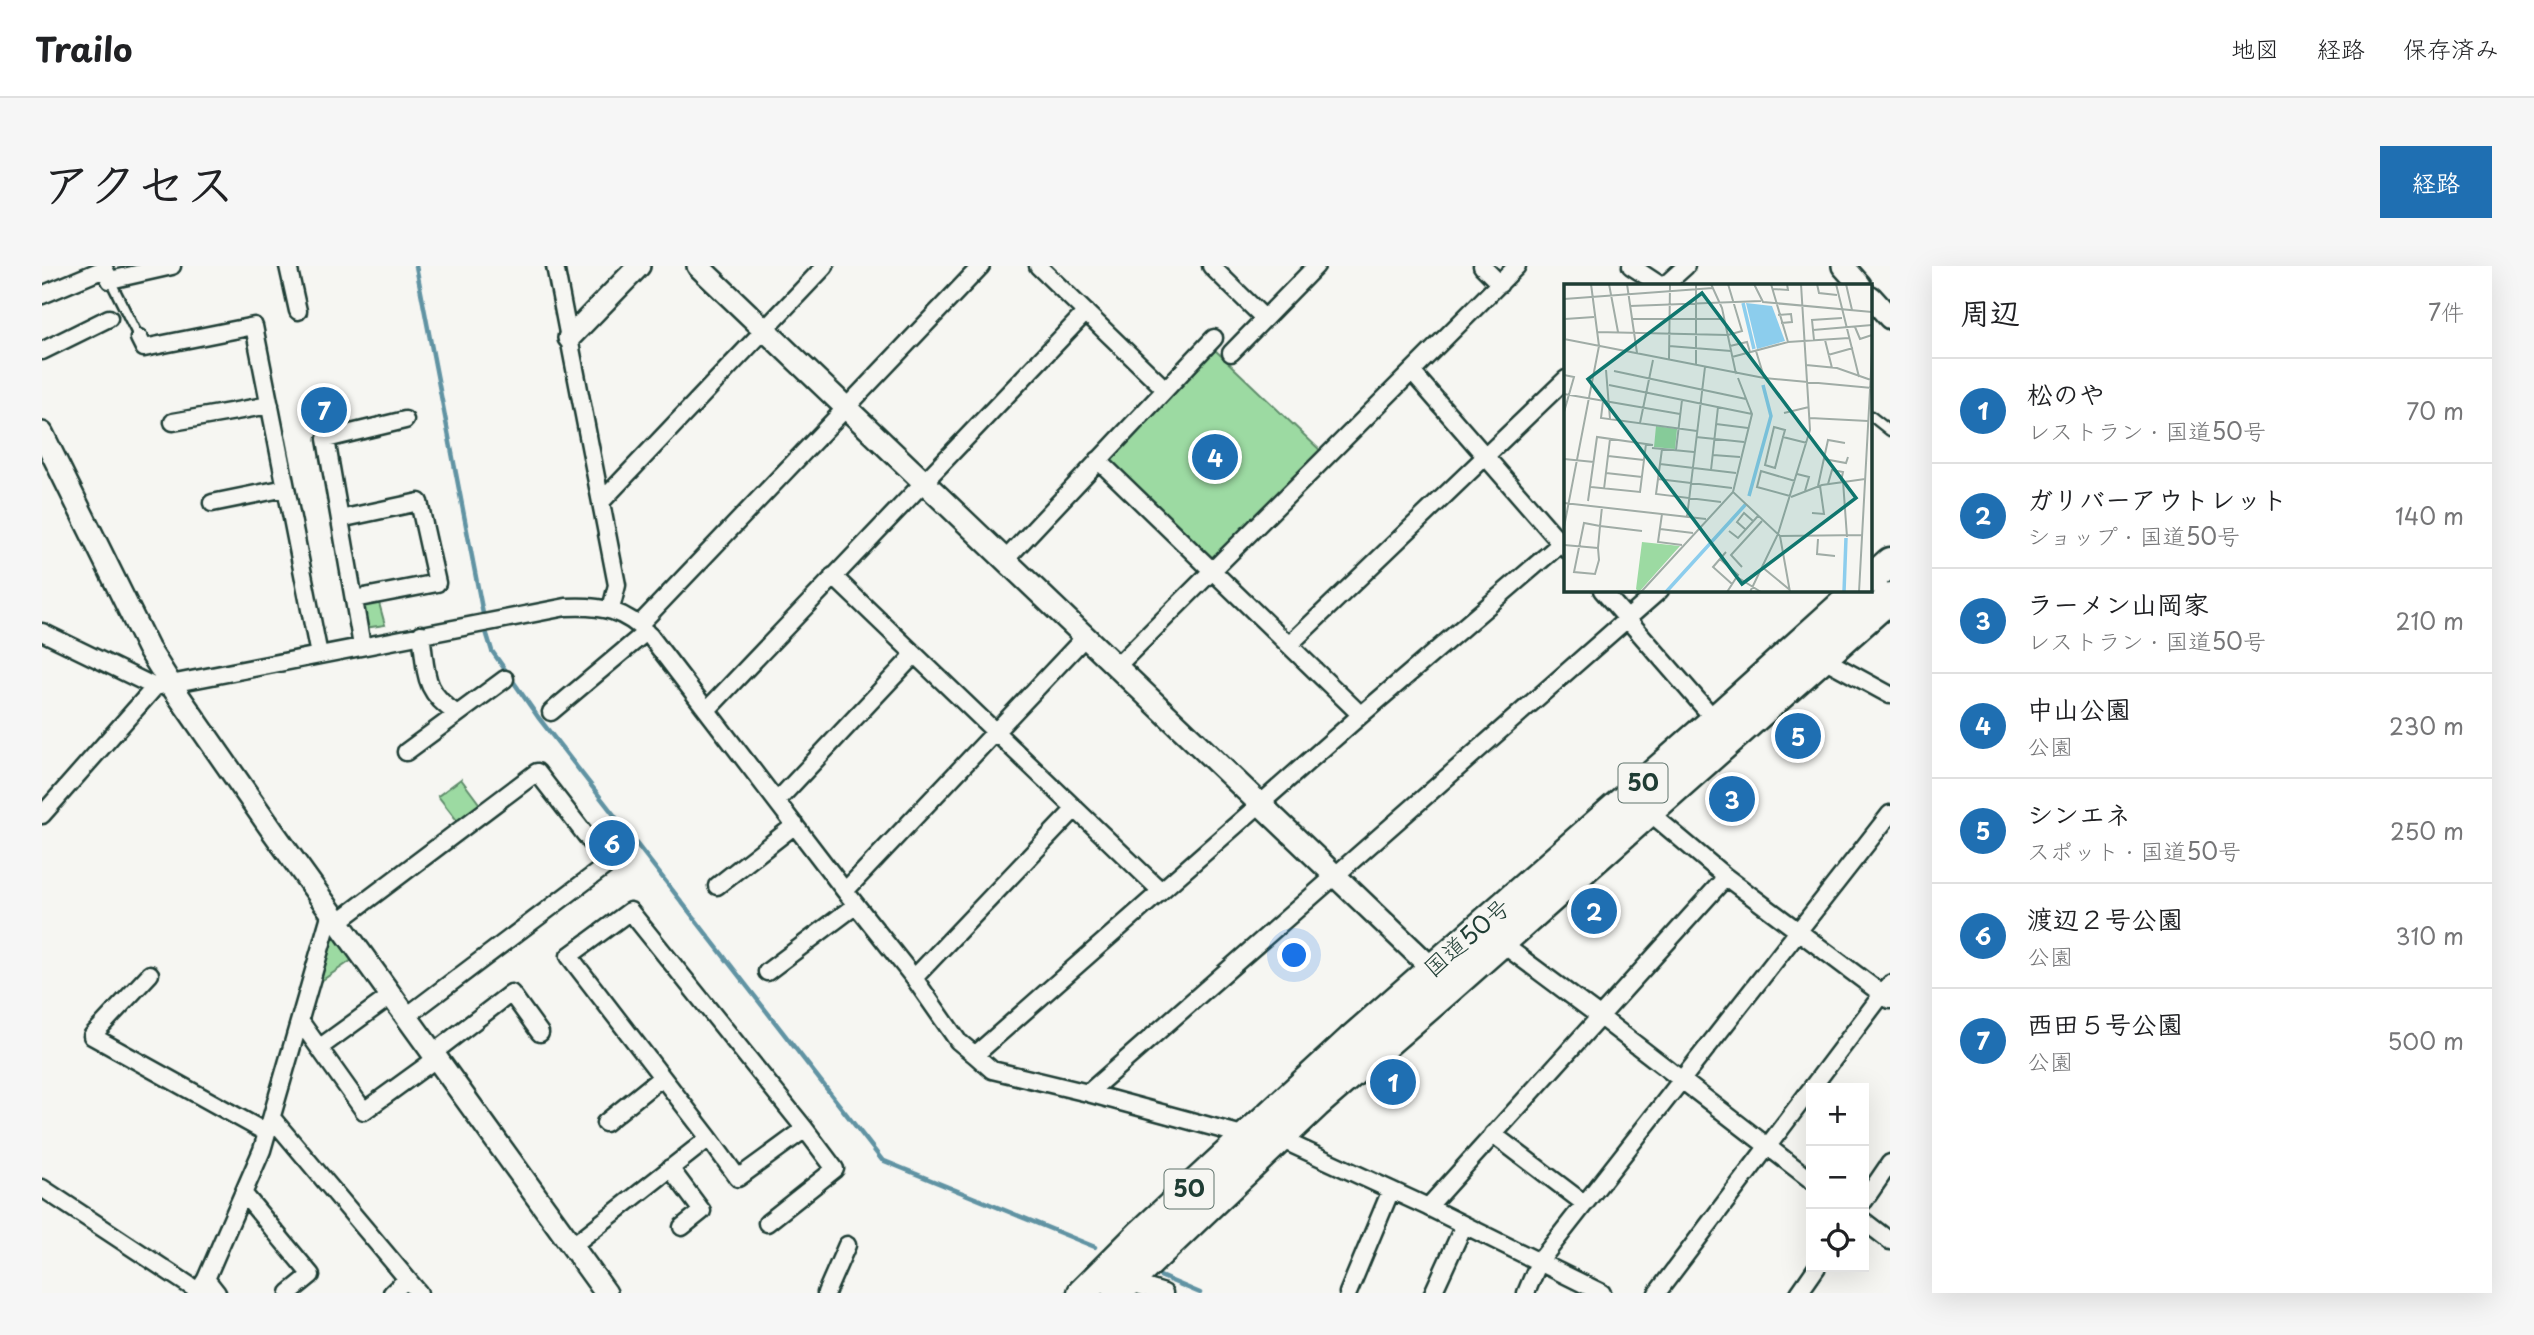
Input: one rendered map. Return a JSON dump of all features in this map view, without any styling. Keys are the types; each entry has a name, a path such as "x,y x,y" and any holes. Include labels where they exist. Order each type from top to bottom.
{"highway":[{"path":"1872,578 1890,562"},
{"name":"国道50号","path":"1122,1287 1441,978 1715,720 1857,592"},
{"name":"国道50号","path":"1082,1293 1142,1233 1247,1136 1441,978 1501,943 1890,598"}],"street":[{"path":"42,295 106,271 172,266"},
{"path":"288,266 298,312"},
{"path":"555,266 617,585 611,609"},
{"path":"569,338 639,266"},
{"path":"698,266 1441,978"},
{"path":"601,502 825,266"},
{"path":"551,712 643,629 981,266"},
{"path":"1038,266 1166,389"},
{"path":"1211,266 1264,318"},
{"path":"1231,353 1316,266"},
{"path":"1482,266 1500,284"},
{"path":"1116,667 1517,266"},
{"path":"1631,266 1658,284"},
{"path":"1666,284 1686,266"},
{"path":"1843,266 1859,284"},
{"path":"1872,298 1890,318"},
{"path":"708,710 1086,312"},
{"path":"42,351 108,318"},
{"path":"139,338 144,348 254,326 319,655"},
{"path":"1005,560 1214,338"},
{"path":"1412,372 1564,543"},
{"path":"1290,645 1564,381"},
{"path":"173,422 270,405"},
{"path":"362,646 326,439 405,420"},
{"path":"42,433 48,457 148,648 163,686 335,917 606,1293"},
{"path":"1098,460 1361,715"},
{"path":"212,503 286,488"},
{"path":"340,519 419,502 437,583 354,599"},
{"path":"975,1055 1361,715 1564,545"},
{"path":"834,576 1161,891"},
{"path":"1604,592 1715,720"},
{"path":"1088,1093 1658,592"},
{"path":"42,632 163,686 566,607 589,605 611,609 643,629 914,978 958,1041 992,1070 1247,1136"},
{"path":"421,634 431,690 438,700 457,714"},
{"path":"845,891 1085,637"},
{"path":"777,802 914,655"},
{"path":"1822,658 1890,695"},
{"path":"406,752 505,679"},
{"path":"42,815 163,686"},
{"path":"200,1289 243,1193 269,1125 300,1020 335,917 537,772 608,864 407,1016"},
{"path":"914,978 1075,808"},
{"path":"1649,812 1726,877 1887,993 1767,1145 1657,1293"},
{"path":"1526,1293 1539,1262 1890,814"},
{"path":"717,886 795,825"},
{"path":"1428,1207 1726,877"},
{"path":"767,972 856,905"},
{"path":"767,1223 835,1169 805,1129 630,911 569,956 738,1178 805,1129"},
{"path":"1501,943 1806,1176"},
{"path":"150,974 92,1036 269,1125 419,1293"},
{"path":"300,1020 364,1111 510,993 540,1033"},
{"path":"319,1048 391,995"},
{"path":"605,1123 662,1077"},
{"path":"1493,1134 1585,1204"},
{"path":"572,1246 709,1138"},
{"path":"1278,1138 1464,1224 1602,1293"},
{"path":"1869,1194 1890,1163"},
{"path":"670,1168 702,1211 682,1227"},
{"path":"42,1188 200,1289 217,1293"},
{"path":"1348,1293 1391,1190"},
{"path":"243,1193 311,1275 289,1293"},
{"path":"1433,1293 1464,1224"},
{"path":"1869,1225 1890,1241"},
{"path":"826,1293 847,1245"},
{"path":"1799,1293 1814,1272"},
{"path":"392,1293 407,1279"},
{"path":"1122,1287 1164,1293"}],"lane":[{"path":"106,271 139,338"},
{"path":"1872,417 1890,431"}],"green space":[{"path":"1215,350 1322,452 1218,559 1209,558 1109,462"},
{"path":"379,603 385,625 364,628 360,605"},
{"path":"461,779 481,806 459,823 438,796"},
{"path":"612,826 629,848 613,861 595,839"},
{"path":"333,926 355,958 321,981"}],"waterway":[{"path":"416,266 484,619"},
{"path":"485,628 492,651 538,717 882,1160 1095,1247"},
{"path":"1160,1276 1200,1293"}],"place":[{"name":"西田５号公園","path":"324,410"},
{"name":"中山公園","path":"1215,457"},
{"name":"シンエネ","path":"1798,736"},
{"name":"ラーメン山岡家","path":"1732,799"},
{"name":"渡辺２号公園","path":"612,843"},
{"name":"ガリバーアウトレット","path":"1594,911"},
{"name":"松のや","path":"1393,1082"}]}
